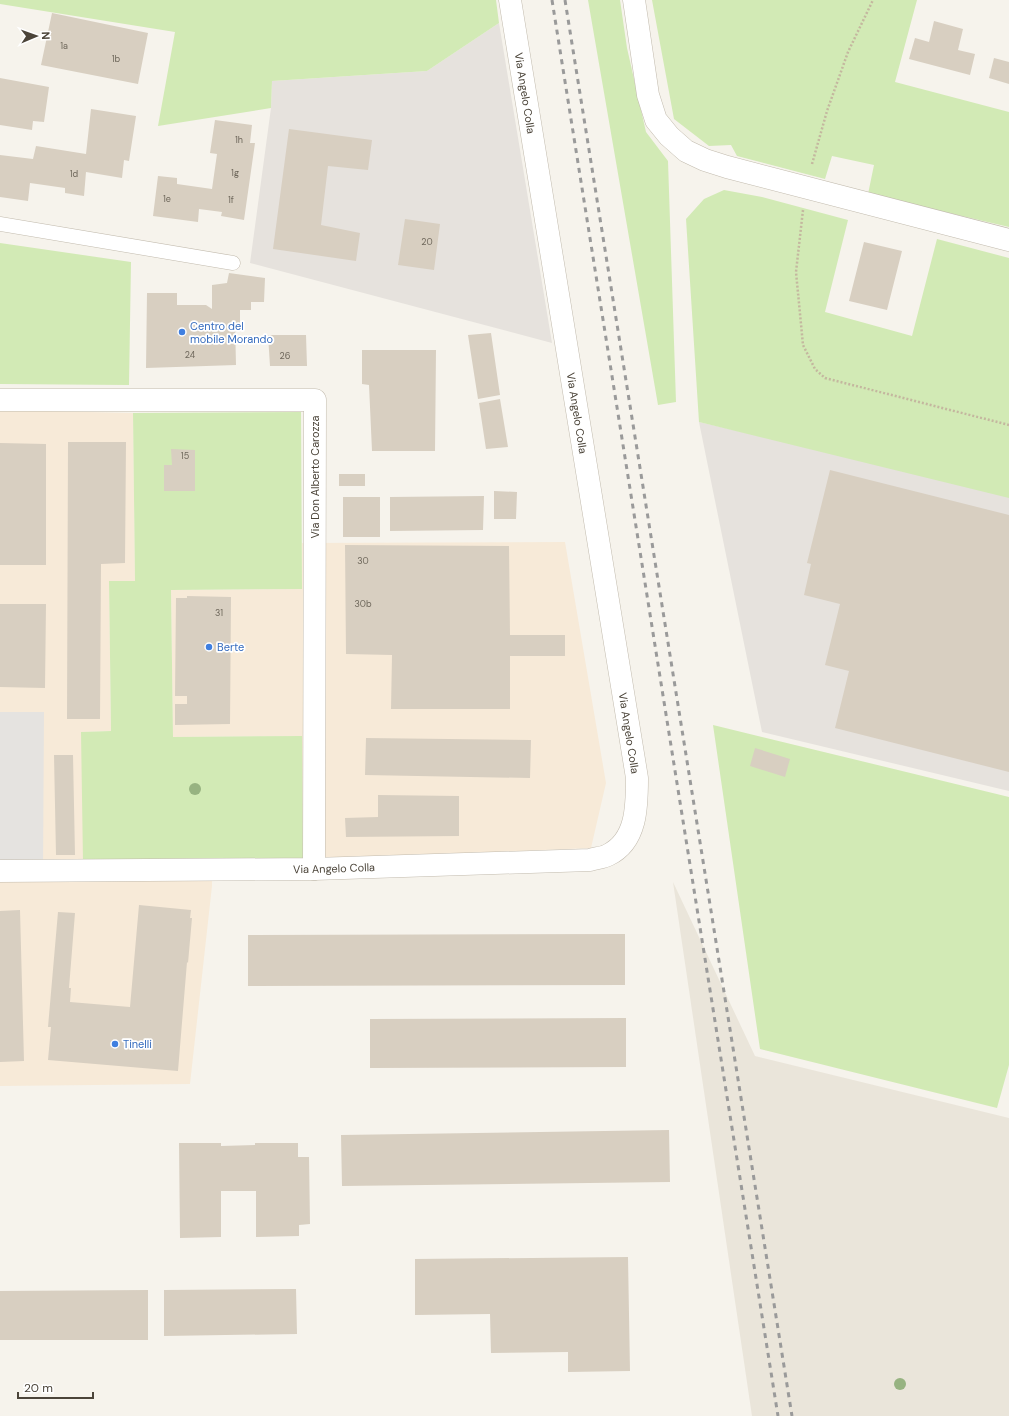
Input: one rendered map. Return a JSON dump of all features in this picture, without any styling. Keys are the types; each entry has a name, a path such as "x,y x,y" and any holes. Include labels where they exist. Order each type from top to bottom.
{"street":[{"name":"Via Angelo Colla","path":"0,871 314,868 590,860 607,856 618,849 628,837 634,820 637,801 637,778 510,0"},
{"path":"634,0 648,95 656,120 686,151 705,160 805,188 1009,240"},
{"name":"Via Don Alberto Carozza","path":"0,400 315,400 314,868"}],"lane":[{"path":"0,224 233,263"}],"path":[{"path":"873,0 848,52 840,74 827,111 805,188 796,272 803,345 815,369 825,378 1009,425"}],"shaded area":[{"path":"499,23 552,343 250,263 271,108 272,81 427,71"},
{"path":"0,410 133,413 135,581 109,581 111,731 82,732 212,861 212,886 190,1084 0,1086"},
{"path":"699,422 1009,494 1009,791 762,732"},
{"path":"565,542 606,783 591,848 303,860 302,736 173,737 171,590 302,589 302,543"},
{"path":"0,712 44,712 43,872 0,872"},
{"path":"673,882 755,1056 1009,1118 1009,1416 752,1416"}],"green space":[{"path":"0,0 496,0 499,23 427,71 272,81 271,108 158,126 175,32 0,4"},
{"path":"588,0 620,0 627,48 646,132 668,161 676,402 658,405"},
{"path":"652,0 917,0 895,82 1009,112 1009,227 868,194 874,165 832,156 825,179 737,156 731,145 709,146 674,119"},
{"path":"724,190 762,197 848,220 825,312 912,336 937,239 1009,258 1009,498 699,422 686,219 704,199"},
{"path":"0,243 131,262 129,385 0,384"},
{"path":"301,412 302,589 171,590 173,737 302,736 303,860 83,862 81,732 111,731 109,581 135,581 133,413"},
{"path":"713,725 1009,797 1009,1065 997,1108 760,1049"}],"building":[{"path":"52,13 148,33 138,84 41,65"},
{"path":"934,21 963,29 958,50 975,54 970,75 909,59 915,38 929,42"},
{"path":"994,58 1009,62 1009,84 989,78"},
{"path":"0,78 49,87 44,122 33,121 32,130 0,125"},
{"path":"91,109 136,116 129,161 124,160 122,178 86,172 84,196 65,193 65,188 30,183 28,201 0,197 0,155 33,159 36,146 86,154"},
{"path":"215,120 252,125 250,143 255,143 244,220 221,216 222,212 199,209 198,222 153,216 158,176 177,178 177,184 212,189 217,154 210,153"},
{"path":"289,129 372,140 368,170 328,166 321,225 360,233 356,261 273,249"},
{"path":"405,219 440,224 434,270 398,265"},
{"path":"864,242 902,251 887,310 849,301"},
{"name":"Centro del mobile Morando","path":"229,273 265,278 264,302 251,302 251,310 240,310 240,323 235,323 236,365 146,368 147,293 177,293 177,305 206,305 212,309 212,285 227,283"},
{"path":"491,333 500,395 478,399 468,335"},
{"path":"268,335 306,335 307,366 270,366"},
{"path":"362,350 436,350 435,451 372,451 369,385 362,384"},
{"path":"500,399 508,447 486,449 479,403"},
{"path":"68,442 126,442 125,563 101,564 100,719 67,719"},
{"path":"0,443 46,444 46,565 0,565"},
{"path":"171,449 195,450 195,491 164,491 164,465 172,465"},
{"path":"830,470 1009,515 1009,772 835,728 849,671 825,665 840,604 804,595 811,564 807,563"},
{"path":"339,474 365,474 365,486 339,486"},
{"path":"494,491 517,492 516,519 494,519"},
{"path":"484,496 483,530 390,531 390,497"},
{"path":"343,497 380,497 380,537 343,537"},
{"path":"345,545 509,546 510,635 565,635 565,656 510,656 510,709 391,709 392,655 346,654"},
{"name":"Berte","path":"187,596 231,597 230,724 175,725 175,704 187,704 187,696 175,696 176,598 187,598"},
{"path":"0,604 46,604 45,688 0,687"},
{"path":"366,738 531,740 530,778 365,775"},
{"path":"755,748 790,759 785,777 750,766"},
{"path":"54,755 73,755 75,855 56,855"},
{"path":"378,795 459,796 459,836 346,837 345,818 378,817"},
{"path":"139,905 191,910 190,918 192,918 178,1071 48,1060 51,1027 48,1027 58,912 75,913 69,988 71,988 70,1002 130,1007"},
{"path":"20,910 24,1061 0,1062 0,911"},
{"path":"625,934 625,985 248,986 248,935"},
{"path":"626,1018 626,1067 370,1068 370,1019"},
{"path":"669,1130 670,1182 342,1186 341,1135"},
{"path":"179,1143 221,1143 221,1146 255,1145 255,1143 298,1143 298,1157 309,1157 310,1224 299,1225 299,1236 256,1237 256,1191 221,1191 221,1237 180,1238"},
{"path":"628,1257 630,1371 568,1372 568,1352 491,1353 490,1314 415,1315 415,1259"},
{"path":"296,1289 297,1334 164,1336 164,1290"},
{"path":"148,1290 148,1340 0,1340 0,1291"}],"railway":[{"path":"552,0 778,1416"},
{"path":"565,0 792,1416"}],"place":[{"name":"Centro del mobile Morando","path":"182,332"},
{"name":"Berte","path":"209,647"},
{"name":"Tinelli","path":"115,1044"}]}
